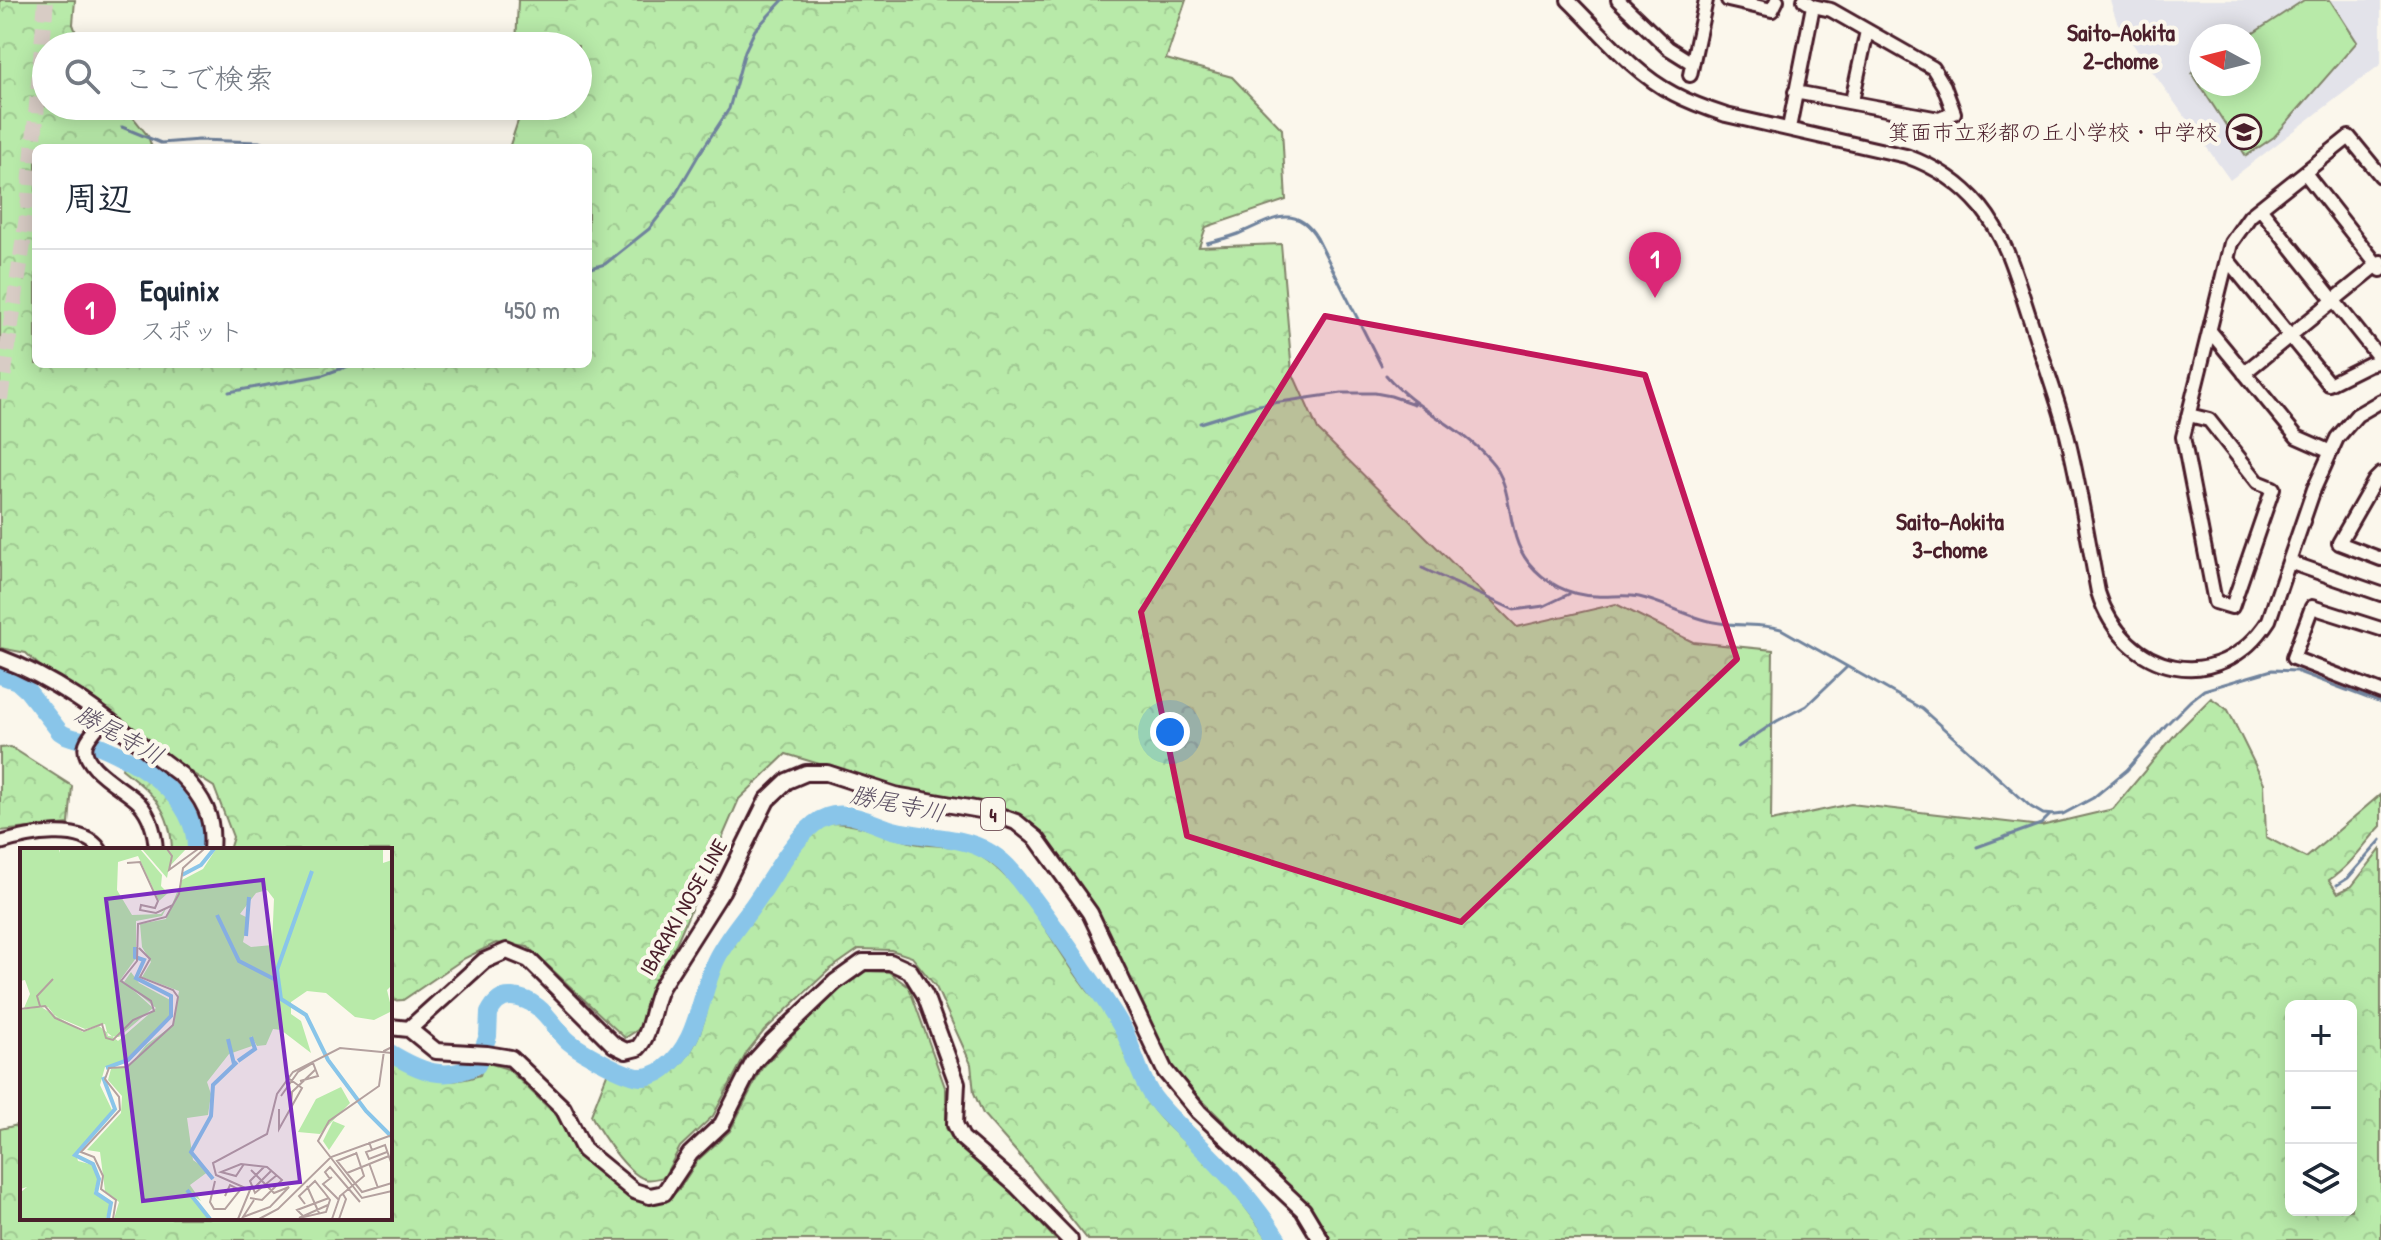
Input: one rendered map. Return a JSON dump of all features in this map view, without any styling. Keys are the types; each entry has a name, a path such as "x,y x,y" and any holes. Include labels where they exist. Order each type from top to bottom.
{"main road":[{"path":"0,658 51,682 181,775 208,809 211,848"},
{"name":"IBARAKI NOSE LINE","path":"409,1029 484,961 507,951 529,960 614,1045 626,1051 638,1048 646,1039 654,1002 661,987 722,891 767,800 787,781 806,773 827,773 895,795 986,811 1016,822 1037,839 1090,913 1165,1071 1199,1112 1303,1210 1321,1240"},
{"path":"392,1027 409,1029 436,1051 511,1058 563,1108 584,1150 634,1191 650,1196 664,1193 690,1154 722,1124 753,1063 773,1041 835,982 863,962 890,962 910,971 925,995 957,1083 955,1124 962,1138 1017,1186 1070,1240"}],"street":[{"path":"1568,0 1634,65 1673,94 1726,115 1883,149 1925,163 1964,189 1981,208 2010,259 2066,433 2103,608 2122,638 2150,659 2187,668 2218,663 2239,654 2260,634 2269,620 2314,489 2331,452 2345,427 2357,415 2381,401"},
{"path":"1618,0 1691,69 1706,0"},
{"path":"1728,0 1772,10 1777,0"},
{"path":"1789,128 1808,3 1831,10 1933,68 1954,113 1939,119 1795,92"},
{"path":"1852,101 1867,31"},
{"path":"2189,415 2209,420 2258,482 2273,488 2232,607 2215,602 2183,437 2231,243 2241,227 2260,208 2349,137 2381,176"},
{"path":"2244,373 2380,266 2305,173"},
{"path":"2227,259 2329,384 2381,361 2260,208"},
{"path":"2210,331 2297,437 2331,452"},
{"path":"2381,474 2339,543 2381,559"},
{"path":"2289,562 2381,594"},
{"path":"2381,629 2312,607 2293,658 2381,692"},
{"path":"105,719 85,747 87,757 93,766 141,804 154,830 156,848"},
{"path":"0,843 65,832 96,844 99,848"}],"highlighted area":[{"path":"1325,316 1645,375 1737,659 1461,922 1187,836 1141,612"}],"shaded area":[{"name":"箕面市立彩都の丘小学校・中学校","path":"2110,0 2381,0 2381,64 2230,180 2117,22"}],"green space":[{"path":"0,0 75,0 73,24 76,32 32,32 32,120 135,120 151,144 32,144 32,368 592,368 592,144 510,144 518,120 592,120 592,32 517,32 518,0 1186,0 1166,59 1232,77 1282,129 1286,200 1206,227 1199,247 1281,244 1292,372 1318,430 1517,627 1616,604 1693,642 1773,650 1771,821 1851,804 2041,826 2113,809 2177,732 2211,698 2228,710 2264,783 2266,837 2306,858 2381,794 2381,826 2350,862 2329,880 2338,893 2352,886 2381,849 2381,1240 1330,1240 1309,1205 1169,1068 1096,908 1041,835 786,754 739,799 639,1029 625,1038 528,947 496,943 465,958 403,1000 392,1001 392,848 230,848 233,837 214,787 154,749 47,673 26,653 0,648"},
{"path":"2304,0 2330,0 2357,42 2274,137 2246,156 2207,96 2261,96 2261,28"},
{"path":"11,747 72,786 69,824 0,831 0,748"},
{"path":"124,762 168,798 183,822 190,848 172,848 168,823 158,803 122,769"},
{"path":"834,823 916,844 964,849 982,857 999,870 1030,906 1085,987 1109,1016 1120,1036 1135,1079 1152,1107 1219,1175 1269,1240 1088,1240 983,1114 974,1093 971,1064 936,987 912,957 891,950 859,949 829,970 764,1031 747,1052 713,1116 680,1147 664,1177 645,1179 630,1169 591,1115 609,1069 642,1080 669,1074 680,1065 698,1038 716,977 734,941 759,910 800,846 810,835"},
{"path":"865,971 889,972 909,987 946,1090 946,1128 956,1145 1015,1195 1056,1240 0,1240 0,1129 20,1124 20,1220 392,1220 392,1063 444,1081 480,1075 485,1062 508,1069 557,1116 579,1156 632,1198 652,1203 667,1200 679,1189 698,1160 730,1131 762,1068 841,985"}],"waterway":[{"path":"592,268 605,264 649,229 674,197 729,109 745,51 755,30 783,0"},
{"path":"122,127 161,143 199,140 264,144"},
{"path":"1207,243 1270,220 1290,217 1300,220 1317,238 1381,365"},
{"path":"229,392 323,375 343,368"},
{"path":"1386,375 1410,398 1466,437 1490,460 1504,483 1521,550 1528,562 1550,582 1567,591 1586,595 1639,597 1714,622 1781,629 1922,709 2031,807 2043,814 2063,814 2093,798 2127,770 2166,725 2204,690 2272,670 2296,671 2381,703"},
{"path":"1200,423 1259,405 1342,393 1375,393 1414,404"},
{"path":"1422,568 1514,610 1544,606 1569,594"},
{"path":"1738,747 1806,706 1847,667"},
{"name":"勝尾寺川","path":"0,675 17,681 27,690 60,732 112,751 162,783 187,813 194,831 196,848"},
{"path":"1977,847 2041,824 2050,815"},
{"name":"勝尾寺川","path":"392,1054 432,1072 454,1073 477,1065 488,1036 489,1013 498,1001 512,997 537,1007 567,1040 603,1063 635,1076 645,1077 659,1072 684,1047 727,940 788,853 814,824 824,818 853,816 905,833 965,842 987,851 1007,866 1116,1017 1151,1094 1235,1182 1278,1240"},
{"path":"2337,885 2348,878 2381,840"}],"tunnel":[{"path":"43,32 46,0"},
{"path":"34,144 36,120"},
{"path":"0,399 32,163"}],"place":[{"name":"箕面市立彩都の丘小学校・中学校","path":"2244,132"},
{"name":"Equinix","path":"1655,298"}],"district":[{"name":"Saito-Aokita 2-chome","path":"2121,46"},
{"name":"Saito-Aokita 3-chome","path":"1950,535"}]}
